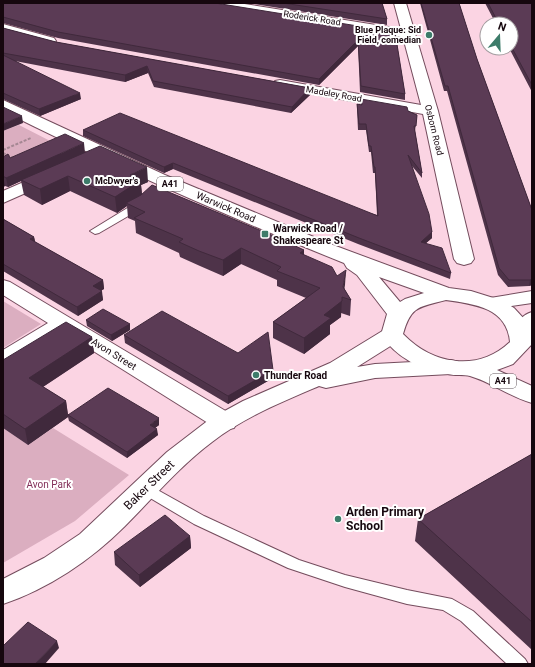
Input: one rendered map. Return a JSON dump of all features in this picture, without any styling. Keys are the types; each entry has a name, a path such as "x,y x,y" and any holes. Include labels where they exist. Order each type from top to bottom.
{"main road":[{"name":"Roderick Road","path":"215,3 408,34"},
{"name":"Osborn Road","path":"400,3 430,111 447,220 464,259"},
{"path":"3,28 64,44"},
{"name":"Madeley Road","path":"269,82 430,111"},
{"name":"Warwick Road","path":"3,105 99,153 169,183 341,256 446,294"},
{"path":"3,198 99,153"},
{"name":"Warwick Road","path":"341,256 364,271 395,324 407,351 428,362 451,367"},
{"name":"Avon Street","path":"3,286 225,422"},
{"path":"446,294 473,297 491,303 515,320 527,337 508,356 494,364 474,369 451,367"},
{"name":"Baker Street","path":"3,592 34,577 76,551 101,533 178,456 203,436 225,422 339,367 395,324 412,303 446,294"},
{"path":"491,303 532,297"},
{"path":"3,360 63,323"},
{"name":"Baker Street","path":"301,385 375,372 451,367"},
{"name":"A41","path":"474,369 532,395"}],"lane":[{"path":"95,231 138,206 153,192 169,183"},
{"path":"145,488 199,520 294,564 345,581 407,597 446,604 467,616 519,664"}],"path":[{"path":"3,150 52,130"},
{"path":"3,153 16,160 10,163"}],"green space":[{"path":"19,125 60,146 3,172 3,131"},
{"path":"3,301 41,324 3,348"},
{"name":"Avon Park","path":"3,428 28,445 53,428 129,475 75,521 3,563"}],"building":[{"path":"3,3 215,3 395,32 405,94 361,86 358,40 319,79 58,32 3,17"},
{"path":"283,3 382,3 387,19"},
{"path":"421,3 459,3 477,59 532,210 532,279 530,280 509,280 499,268 448,86 445,86"},
{"path":"488,3 532,3 532,85 516,56 519,56 519,16 495,16"},
{"path":"3,28 56,42 310,88 292,107 153,81 147,66 125,75 3,53"},
{"path":"3,55 80,93 39,109 3,93"},
{"path":"361,99 407,107 408,111 417,115 416,126 414,126 422,173 408,155 429,214 432,232 421,242 442,248 451,273 359,238 173,163 164,167 83,130 120,113 378,216 375,167 371,146 369,146 366,124 359,124 357,104 362,105"},
{"path":"3,107 22,116 3,124"},
{"path":"65,134 84,143 6,178 3,176 3,157 8,154 10,158"},
{"path":"100,146 147,167 130,175 141,180 115,197 68,176 40,189 21,180"},
{"path":"152,185 304,250 300,253 332,267 337,276 346,270 343,287 351,300 342,297 342,301 324,315 331,318 304,338 273,322 320,288 277,271 281,267 241,248 223,260 179,242 183,239 134,218 145,212 126,203 141,195"},
{"path":"3,219 34,237 30,239 103,280 93,286 102,291 77,307 3,264"},
{"path":"103,309 130,324 111,335 86,320"},
{"path":"162,311 238,353 268,332 273,370 228,396 124,335"},
{"path":"66,322 92,337 29,378 66,401 25,429 3,414 3,360"},
{"path":"108,388 159,418 150,425 157,429 127,452 68,415"},
{"path":"532,454 532,622 418,519"},
{"path":"165,515 190,536 139,575 114,552"},
{"path":"28,622 57,641 35,664 3,664 3,646"}],"place":[{"name":"Blue Plaque: Sid Field, comedian","path":"429,35"},
{"name":"McDwyer's","path":"87,181"},
{"name":"Warwick Road / Shakespeare St","path":"265,234"},
{"name":"Thunder Road","path":"256,375"},
{"name":"Arden Primary School","path":"338,519"}]}
